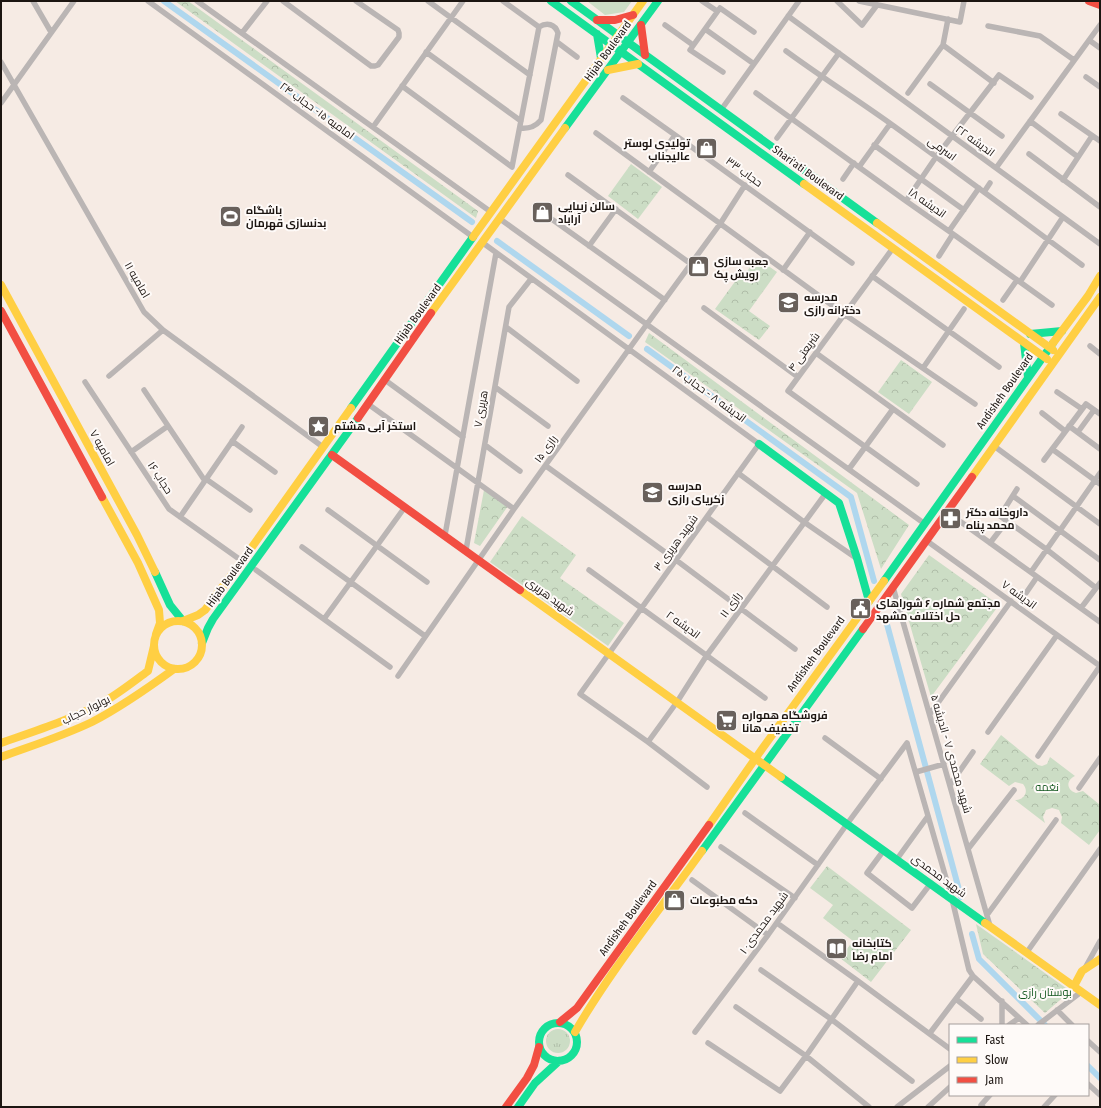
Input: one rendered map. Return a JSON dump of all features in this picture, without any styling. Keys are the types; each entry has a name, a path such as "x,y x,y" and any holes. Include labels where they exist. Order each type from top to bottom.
{"main road":[{"name":"Shari'ati Boulevard","path":"552,1 1052,363"},
{"name":"Shari'ati Boulevard","path":"571,1 1059,354"},
{"name":"Hijab Boulevard","path":"183,621 198,615 205,610 242,561 643,1"},
{"name":"Hijab Boulevard","path":"202,643 213,618 332,455 415,335 483,244 658,1"},
{"path":"1089,1 1100,5"},
{"path":"597,20 615,20 633,16"},
{"path":"641,25 645,55"},
{"path":"597,34 601,58"},
{"path":"608,70 638,64"},
{"name":"Andisheh Boulevard","path":"560,1022 577,1008 695,845 925,524 1028,377 1088,296 1100,276"},
{"name":"امامیه ۷","path":"1,285 138,536 170,605 183,621"},
{"name":"Andisheh Boulevard","path":"575,1032 617,967 927,541 1100,297"},
{"name":"امامیه ۷","path":"1,311 127,541 140,568 159,610 160,623 156,634"},
{"path":"407,329 415,335"},
{"path":"1030,334 1062,331"},
{"path":"1024,343 1028,377"},
{"path":"22,350 33,344"},
{"name":"اندیشه ۸ - حجاب ۲۵","path":"759,444 839,503 869,601"},
{"name":"شهید هریری","path":"332,455 765,765"},
{"path":"176,620 183,621 189,622 198,631 201,636 202,649 197,661 192,665 186,668 174,669 168,667 158,658 155,653 154,640 156,634 164,624 176,620"},
{"path":"1,743 86,710 132,684 148,671 154,646"},
{"name":"بولوار حجاب","path":"1,757 92,722 138,694 174,669"},
{"path":"18,737 22,749"},
{"name":"شهید محمدی","path":"765,765 1100,1005"},
{"path":"1074,986 1082,971 1100,959"},
{"path":"506,1107 527,1078 534,1065 539,1047 540,1034 543,1029 548,1025 560,1022 571,1027 577,1038 575,1051 566,1060 553,1060 542,1053 539,1047"},
{"path":"518,1107 535,1083 559,1061"}],"street":[{"path":"33,1 51,32"},
{"path":"1,102 74,1"},
{"name":"امامیه ۱۵- حجاب ۲۴","path":"148,1 473,237"},
{"name":"امامیه ۱۵- حجاب ۲۴","path":"197,1 491,212"},
{"path":"242,33 267,1"},
{"path":"283,1 371,66 375,66 378,65 399,37 400,33 398,30 356,1"},
{"path":"428,1 530,74"},
{"path":"372,127 463,1"},
{"path":"503,1 539,27"},
{"path":"702,1 717,11"},
{"path":"721,110 799,1"},
{"path":"837,1 862,25 877,4"},
{"path":"859,1 960,22 964,1"},
{"path":"722,72 690,50 717,11 720,8 754,32"},
{"name":"اندیشه ۲۲","path":"788,16 1100,244"},
{"path":"908,93 943,45 948,19"},
{"path":"520,128 532,128 542,120 558,33 552,25 545,24 539,27"},
{"path":"665,25 693,45"},
{"path":"996,168 1100,25"},
{"path":"988,26 1040,36 1074,60"},
{"path":"402,86 512,167 539,27"},
{"path":"705,29 754,64"},
{"path":"1089,40 1100,48"},
{"path":"556,42 577,57"},
{"path":"943,45 994,82"},
{"name":"اسرمی","path":"786,51 982,190 1082,265"},
{"path":"426,52 521,121"},
{"path":"777,138 839,53"},
{"name":"امامیه ۱۱","path":"1,62 144,312 163,330 323,447"},
{"path":"906,201 936,157 999,75 1031,97"},
{"path":"1086,77 1100,87"},
{"path":"930,84 1002,136"},
{"name":"اندیشه ۱۸","path":"756,93 1052,305"},
{"name":"حجاب ۳۳","path":"623,98 852,263"},
{"path":"1061,114 1100,141"},
{"path":"1030,121 1078,157"},
{"path":"843,179 857,165 890,124"},
{"path":"596,133 844,314 975,404"},
{"path":"649,172 675,135"},
{"path":"1063,180 1092,136"},
{"path":"874,145 964,210"},
{"path":"1029,154 1100,207"},
{"path":"568,175 691,264"},
{"path":"939,256 964,210 990,183"},
{"name":"رازی ۱۵","path":"398,676 514,509 720,224 745,185"},
{"path":"590,246 616,209"},
{"path":"539,210 665,300"},
{"path":"1003,300 1019,281 1063,218"},
{"name":"اندیشه ۸ - حجاب ۲۵","path":"500,219 925,524"},
{"path":"783,270 810,232"},
{"name":"اندیشه ۸ - حجاب ۲۵","path":"483,244 759,444"},
{"name":"شریعتی ۴","path":"865,447 788,391 892,248"},
{"path":"445,535 496,254"},
{"path":"872,276 999,367"},
{"name":"هریری ۷","path":"466,550 509,307 531,279"},
{"path":"704,308 798,377"},
{"path":"923,368 964,309"},
{"path":"506,327 577,381"},
{"path":"108,376 163,330"},
{"path":"1090,346 1100,354"},
{"path":"816,352 943,445"},
{"path":"385,380 463,437"},
{"name":"حجاب ۱۶","path":"85,382 169,509 242,561"},
{"path":"495,388 548,426"},
{"path":"144,390 205,480 250,510"},
{"path":"1057,392 1082,409"},
{"path":"368,404 514,509"},
{"path":"1044,460 1086,404 1100,414"},
{"path":"849,469 893,409"},
{"path":"1078,432 1094,410"},
{"path":"1042,413 1065,431"},
{"path":"131,452 168,426"},
{"path":"1069,426 1100,449"},
{"path":"180,517 242,427"},
{"path":"232,441 275,472"},
{"name":"شهید هریری ۳","path":"648,742 580,694 759,444"},
{"path":"485,445 520,471"},
{"path":"994,446 1100,524"},
{"path":"865,447 917,484"},
{"path":"1052,448 1098,482"},
{"path":"546,466 676,560 795,649"},
{"path":"738,473 804,522 857,558"},
{"path":"1031,572 1076,506 1098,482 1100,473"},
{"path":"1017,489 1000,516 1098,585 1081,608"},
{"name":"رازی ۱۱","path":"648,742 677,702 707,655 826,493"},
{"path":"1013,496 1100,560"},
{"path":"324,619 405,507"},
{"path":"328,510 427,582"},
{"path":"707,517 828,607"},
{"path":"990,543 1007,521"},
{"path":"961,522 1100,622"},
{"name":"اندیشه ۷","path":"927,541 1100,666"},
{"path":"302,547 426,636"},
{"path":"256,570 390,667"},
{"name":"اندیشه ۲","path":"589,570 765,698"},
{"path":"1026,593 1037,577"},
{"name":"شهید محمدی ۷ - اندیشه ۵","path":"893,587 990,926"},
{"path":"930,714 1011,601"},
{"path":"988,732 1057,635"},
{"path":"1038,756 1100,666"},
{"path":"824,738 881,779"},
{"path":"648,742 707,787"},
{"name":"شهید محمدی۰ ۱","path":"695,1032 777,923 847,824 908,743 916,772"},
{"path":"950,785 973,752"},
{"path":"1079,788 1100,758"},
{"path":"944,764 916,772 952,899 966,963 973,976 1026,1024"},
{"path":"968,849 1014,790"},
{"path":"745,813 818,865"},
{"path":"897,859 928,816"},
{"path":"987,915 1056,820"},
{"path":"721,847 795,898"},
{"path":"1027,952 1100,849"},
{"path":"884,850 867,873 912,908 931,884"},
{"path":"692,880 768,935"},
{"path":"777,923 949,1048"},
{"path":"1082,971 1100,941"},
{"path":"761,970 831,1019 912,1081"},
{"path":"930,1033 973,976"},
{"path":"708,1043 780,1091 858,981"},
{"path":"1039,1024 1082,992"},
{"path":"956,999 981,1019"},
{"path":"1002,1002 1002,1024"},
{"path":"736,1007 806,1056 869,1107"},
{"path":"1057,1010 1071,1024"},
{"path":"1010,1024 1019,1018"},
{"path":"1089,1042 1100,1052"},
{"path":"897,1107 949,1067"},
{"path":"1089,1085 1100,1095"},
{"path":"928,1107 949,1088"},
{"path":"982,1106 989,1096"},
{"path":"1044,1107 1054,1096"}],"green space":[{"path":"175,1 188,1 478,211 476,218"},
{"path":"587,1 632,1 624,12 605,15"},
{"path":"631,164 662,187 638,219 608,196"},
{"path":"757,258 777,272 749,311 770,326 759,340 715,309 742,272 745,274"},
{"path":"649,333 909,525 881,569 857,493 645,342"},
{"path":"901,360 932,382 909,414 878,392"},
{"path":"484,490 508,506 480,546 474,543"},
{"path":"522,516 576,555 560,578 624,623 608,646 490,562"},
{"path":"929,555 999,605 931,697 901,594"},
{"name":"نغمه","path":"1001,735 1038,765 1042,766 1047,764 1050,757 1075,776 1069,782 1068,785 1070,790 1076,793 1083,791 1100,805 1100,830 1089,845 1061,823 1062,817 1059,810 1052,808 1046,810 1043,817 1045,823 1015,800 1024,797 1025,795 1026,789 1023,784 1015,782 1009,786 980,764"},
{"path":"827,866 911,930 871,982 840,958 853,941 823,918 833,905 810,888"},
{"name":"بوستان رازی","path":"976,924 1066,988 1067,994 1045,1013 983,954"},
{"path":"558,1029 567,1032 570,1041 567,1050 558,1053 549,1050 546,1041 549,1032"}],"waterway":[{"path":"164,1 472,222"},
{"path":"497,241 629,336"},
{"path":"647,349 851,497 874,581"},
{"path":"885,617 961,897"},
{"path":"972,934 979,959 1044,1024"},
{"path":"1089,1067 1100,1078"}],"traffic: fast":[{"path":"551,1 804,184"},
{"path":"571,1 877,223"},
{"path":"565,128 658,1"},
{"path":"597,34 601,58"},
{"path":"351,408 473,237"},
{"path":"1030,334 1062,331"},
{"path":"1024,343 1028,377"},
{"path":"884,581 1053,343"},
{"path":"202,643 213,619 358,418"},
{"path":"759,444 839,503 869,601"},
{"path":"155,572 170,605 183,621"},
{"path":"702,851 863,629"},
{"path":"781,777 985,923"},
{"path":"554,1023 562,1023 572,1028 576,1035 577,1042 576,1049 572,1056 562,1061 554,1061 544,1056 542,1053 539,1046 539,1038 544,1028 547,1026 554,1023"},
{"path":"518,1107 535,1083 559,1061"}],"traffic: slow":[{"path":"473,237 643,1"},
{"path":"608,70 638,64"},
{"path":"431,313 565,128"},
{"path":"804,184 1047,359"},
{"path":"877,223 1053,350"},
{"path":"1053,343 1088,296 1100,276"},
{"path":"1,285 137,535 155,572"},
{"path":"972,477 1100,297"},
{"path":"183,621 198,615 205,610 242,561 351,408"},
{"path":"102,497 138,563 159,610 160,623 156,634"},
{"path":"709,825 762,749 884,581"},
{"path":"520,590 781,777"},
{"path":"173,621 183,621 192,625 198,631 202,640 202,645 202,650 198,659 192,665 183,669 173,669 164,665 158,659 154,650 154,640 158,631 164,625 173,621"},
{"path":"1,743 65,720 102,703 148,671 154,646"},
{"path":"1,757 92,722 134,697 174,669"},
{"path":"575,1032 589,1008 620,962 702,851"},
{"path":"985,923 1100,1005"},
{"path":"1074,986 1082,971 1100,959"}],"traffic: jam":[{"path":"1089,1 1100,5"},
{"path":"597,20 615,20 633,15"},
{"path":"641,25 645,55"},
{"path":"1,311 102,497"},
{"path":"358,418 431,313"},
{"path":"332,455 520,590"},
{"path":"863,629 972,477"},
{"path":"560,1022 577,1008 709,825"},
{"path":"506,1107 527,1078 534,1065 539,1047"}],"place":[{"name":"تولیدی لوستر عالیجناب","path":"706,149"},
{"name":"سالن زیبایی آراباد","path":"543,212"},
{"name":"باشگاه بدنسازی قهرمان","path":"231,216"},
{"name":"جعبه سازی رویش پک","path":"698,267"},
{"name":"مدرسه دخترانه رازی","path":"789,303"},
{"name":"استخر آبی هشتم","path":"319,426"},
{"name":"مدرسه زکریای رازی","path":"652,492"},
{"name":"داروخانه دکتر محمد پناه","path":"951,518"},
{"name":"مجتمع شماره ۶ شوراهای حل اختلاف مشهد","path":"861,609"},
{"name":"فروشگاه همواره تخفیف هانا","path":"726,721"},
{"name":"دکه مطبوعات","path":"675,900"},
{"name":"کتابخانه امام رضا","path":"837,949"}]}
